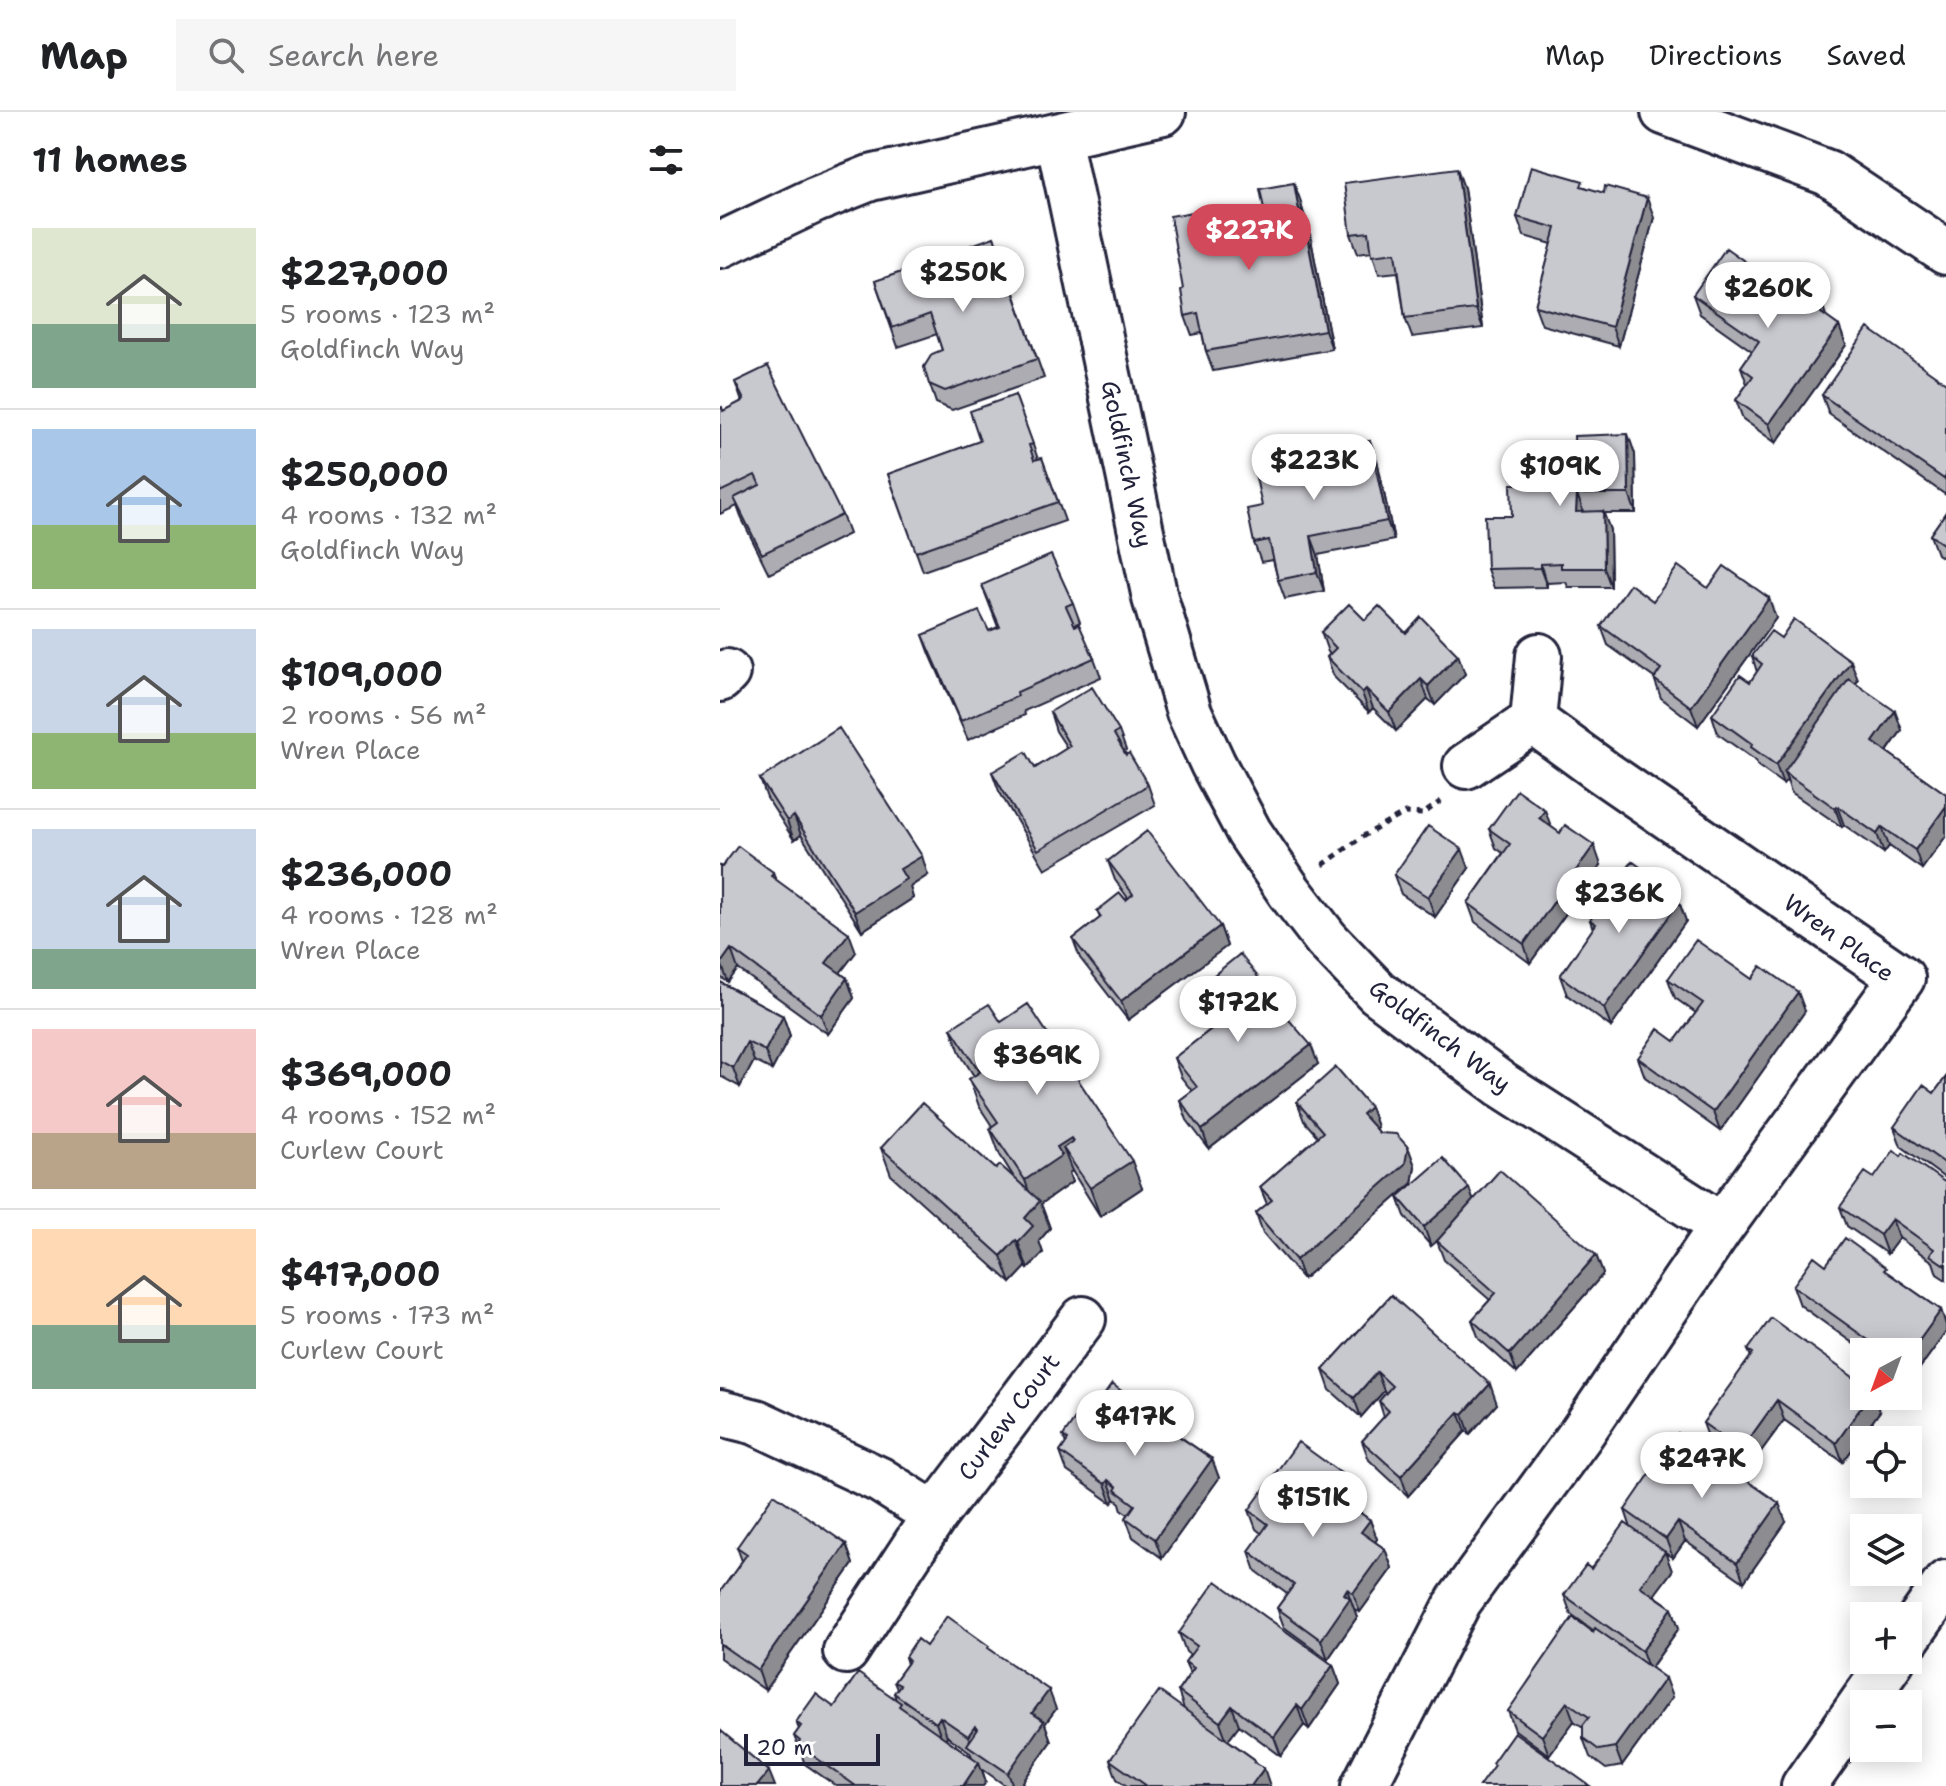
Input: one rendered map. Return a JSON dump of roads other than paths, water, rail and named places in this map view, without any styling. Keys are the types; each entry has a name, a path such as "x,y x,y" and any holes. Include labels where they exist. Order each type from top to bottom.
{"street":[{"path":"720,245 870,178 1163,112"},
{"path":"1664,112 1750,127 1828,173 1946,252"},
{"name":"Goldfinch Way","path":"1058,137 1155,598 1189,712 1249,832 1326,939 1377,992 1502,1085 1722,1226"},
{"path":"1466,766 1533,721 1539,656"},
{"name":"Wren Place","path":"1533,721 1902,978 1722,1226"},
{"path":"1364,1786 1459,1601 1581,1434 1722,1226"},
{"name":"Curlew Court","path":"846,1651 935,1515 1083,1319"},
{"path":"720,1413 756,1422 880,1480 935,1515"},
{"path":"1922,1617 1946,1583"},
{"path":"1804,1786 1882,1674"}]}
